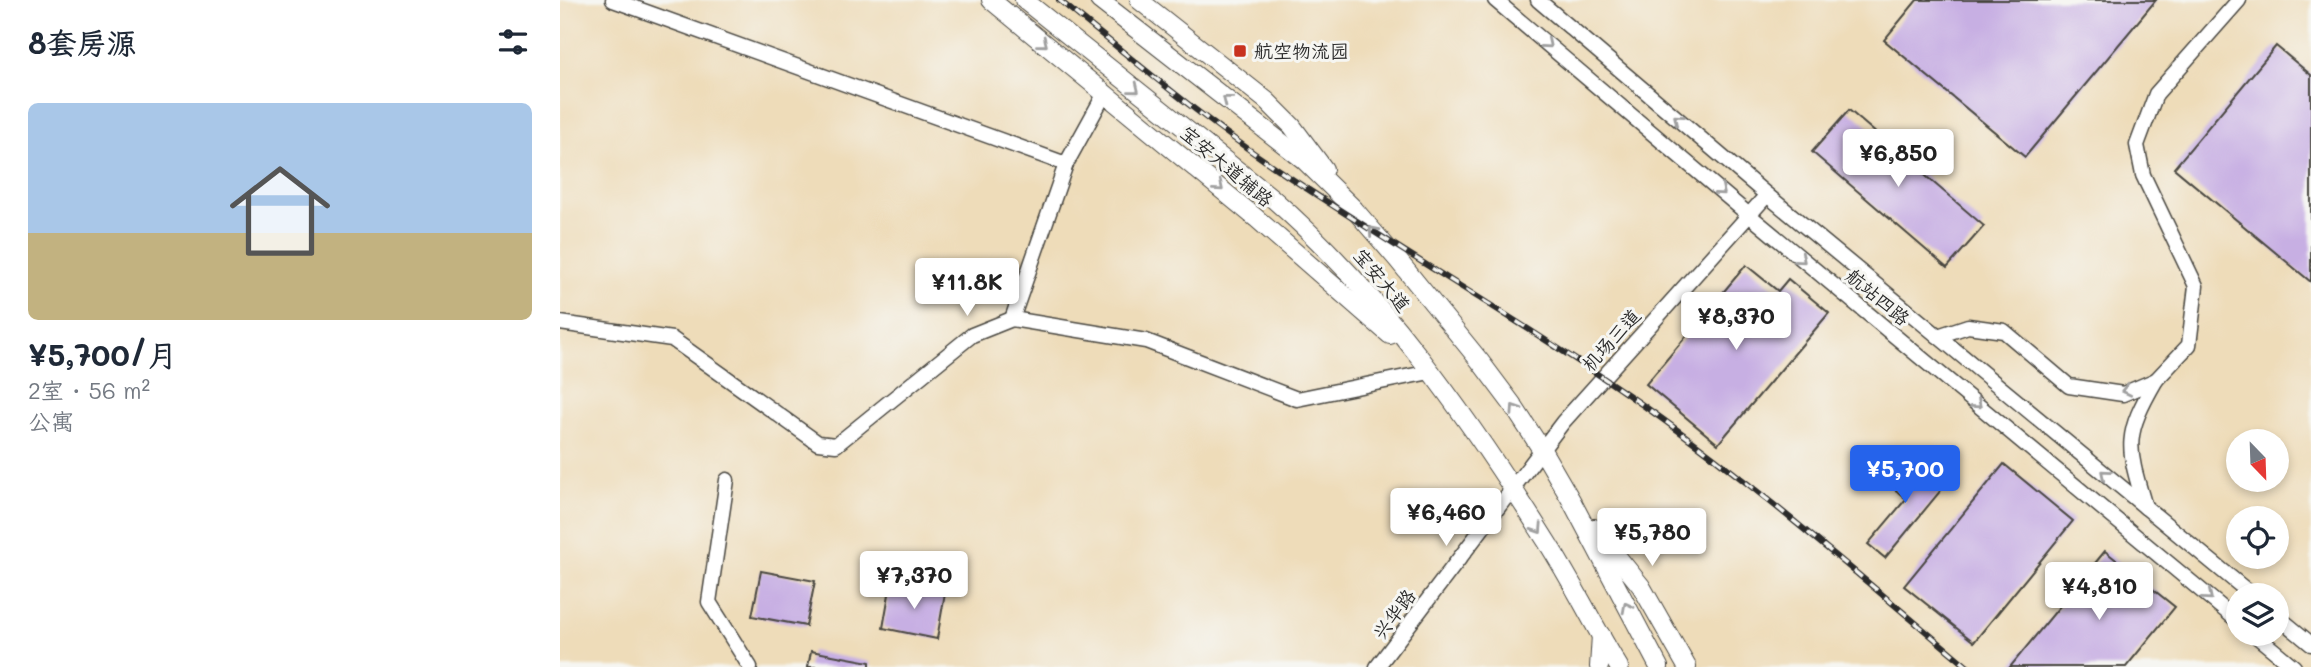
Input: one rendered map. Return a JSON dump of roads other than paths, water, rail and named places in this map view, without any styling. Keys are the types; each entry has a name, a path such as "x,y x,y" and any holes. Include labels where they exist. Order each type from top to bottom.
{"main road":[{"name":"宝安大道辅路","path":"990,0 1287,244 1430,372"},
{"name":"宝安大道","path":"1024,0 1271,197 1343,266 1430,372 1473,430 1548,543 1619,667"},
{"name":"宝安大道","path":"1099,0 1304,160 1353,208 1423,290 1512,404 1542,450 1572,499 1659,667"},
{"path":"1139,0 1267,101 1304,140 1353,208"},
{"path":"1572,499 1641,586 1686,667"},
{"path":"1599,667 1601,635"}],"street":[{"path":"613,0 1066,164"},
{"name":"航站四路","path":"1495,0 2226,611"},
{"name":"航站四路","path":"1538,0 1767,195 2237,583"},
{"path":"2145,507 2129,445 2136,413 2156,380 2189,345 2196,286 2143,175 2137,145 2156,94 2239,0"},
{"path":"1012,319 1066,164 1105,93"},
{"name":"机场三道","path":"1542,450 1563,422 1767,195"},
{"path":"560,323 672,339 818,443 836,445 972,335 1012,319 1146,341 1297,399 1430,372"},
{"path":"1938,336 1968,326 2004,331 2069,386 2123,394 2156,380"},
{"name":"兴华路","path":"1377,667 1542,450"},
{"path":"727,480 709,602 750,667"},
{"path":"2289,626 2311,644"},
{"path":"2269,646 2294,667"}],"railway":[{"path":"1059,0 1246,148 1540,336 1672,426 1800,526 1968,667"}],"place":[{"name":"航空物流园","path":"1240,51"}]}
